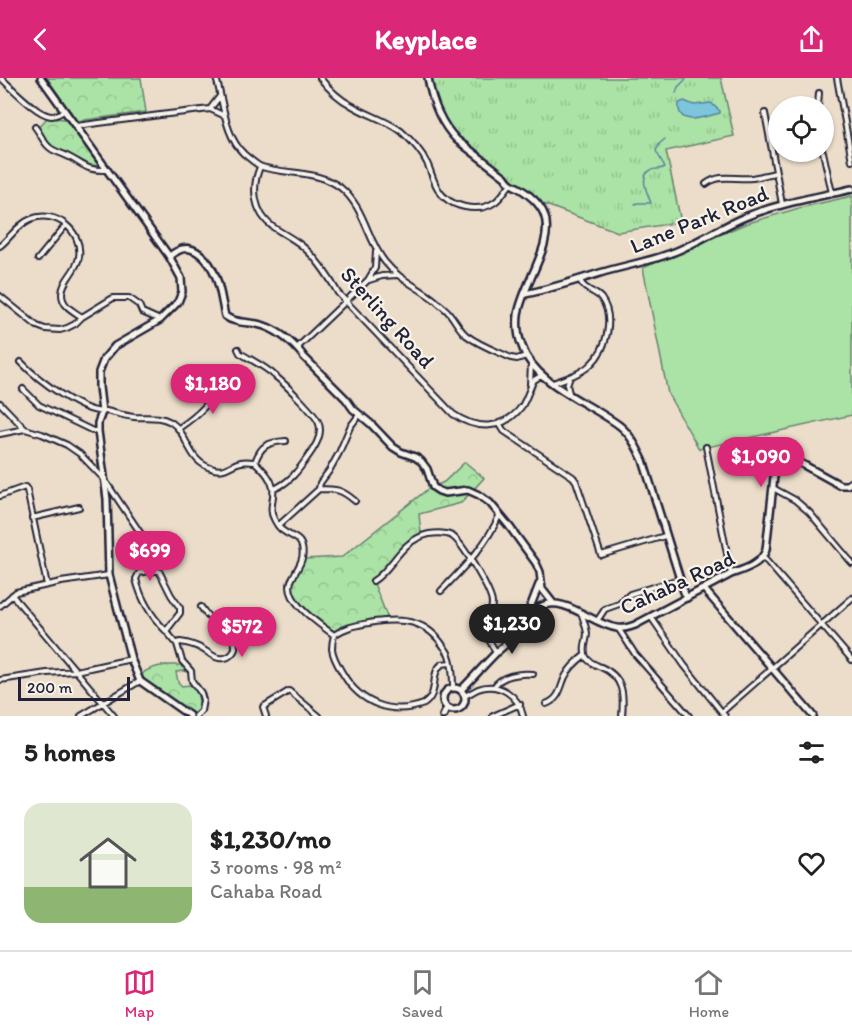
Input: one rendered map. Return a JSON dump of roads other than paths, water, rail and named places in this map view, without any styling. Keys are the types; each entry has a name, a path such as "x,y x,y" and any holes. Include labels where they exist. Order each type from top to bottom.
{"street":[{"path":"1,78 45,115 56,115 64,111"},
{"path":"41,78 169,256 178,272 182,292 178,302 160,320 115,346 104,359 99,372 102,412 98,431 107,499 109,574 131,659 140,681 190,716"},
{"path":"216,78 230,133 244,154 260,167 317,176 339,187 350,197 360,213 376,250 397,275 425,293 448,312 466,335 511,358 526,356"},
{"path":"320,78 351,106 392,126 415,144 426,160 438,190 447,199 467,208 487,207 497,201 510,184"},
{"path":"428,78 438,114 450,132 505,177 510,184 537,203 544,213 547,224 545,241 518,314 519,337 526,356 544,377 620,426 633,441 643,460 665,536 687,598"},
{"path":"837,78 852,161"},
{"path":"210,109 220,95"},
{"path":"75,127 210,109 225,116"},
{"path":"765,113 782,204"},
{"path":"35,127 46,145 55,151 88,169 107,170"},
{"path":"825,162 832,193"},
{"name":"Sterling Road","path":"260,167 255,187 256,201 260,212 272,226 301,245 316,259 345,301 453,414 473,425 486,426 499,423"},
{"path":"706,184 713,178 719,177 751,178 776,173"},
{"name":"Lane Park Road","path":"525,294 661,257 744,217 782,204 852,189"},
{"path":"1,244 20,226 31,219 43,216 52,217 73,231 77,238 79,257 75,269 63,285 62,295 67,308 82,317"},
{"path":"38,259 66,225"},
{"path":"169,256 186,248 193,249 200,254 210,264 217,278 225,316 234,321 261,324 276,331 299,350 346,399 353,410 393,447 421,461 427,469 433,487 445,493 468,490 490,503 536,563 540,572 540,580 524,625"},
{"path":"299,350 299,346 368,280 375,268 376,250"},
{"path":"368,280 397,275"},
{"path":"553,383 570,377 592,364 598,357 607,334 607,312 604,304 600,297 582,285 580,280"},
{"path":"0,296 37,326 45,329 67,328 113,298 124,297 139,305 142,312 160,320"},
{"path":"238,349 240,353 274,375 315,415 319,424 319,438 309,456 285,484 274,489"},
{"path":"21,362 60,394 94,411 169,420 179,428 189,449 203,465 224,470 240,462 255,462 269,476 274,489 272,516 283,531 301,543 303,549 300,567 290,582 291,594 311,617 334,635"},
{"path":"529,390 531,364"},
{"path":"544,377 534,380 526,399 513,416 499,423 504,431 573,477 601,555 665,536"},
{"path":"569,393 567,385 570,377"},
{"path":"179,428 204,408 223,379"},
{"path":"22,389 39,405 93,431 98,431"},
{"path":"0,403 26,429 67,445 80,454 104,479 160,562"},
{"path":"278,526 319,489 350,427 359,415"},
{"path":"0,434 26,429"},
{"path":"255,462 262,448 269,443 286,441"},
{"path":"706,447 731,574"},
{"name":"Cahaba Road","path":"553,603 562,604 610,627 635,625 731,574 755,564 763,557 766,550 776,458 793,459 840,485 852,482"},
{"path":"0,496 25,487 27,490 47,585"},
{"path":"773,488 795,500 809,512 852,563"},
{"path":"319,489 337,489 345,492 355,501"},
{"path":"32,518 78,507"},
{"path":"441,591 487,540 500,516"},
{"path":"373,581 411,542 428,534 453,537 486,584 492,607 484,630 496,653"},
{"path":"763,557 852,660"},
{"path":"166,631 180,613 180,608 159,572 139,573 136,579 138,590 145,605 155,620 166,631 178,643 182,661 191,670 192,681 201,693 203,700 201,711 196,716"},
{"path":"0,606 16,592 109,574"},
{"path":"597,621 605,609 619,604 630,594 679,579"},
{"path":"461,690 517,634 533,612 553,603 545,594 540,580"},
{"path":"704,589 813,716"},
{"path":"12,595 114,716"},
{"path":"651,617 684,665 724,714 852,598"},
{"path":"178,643 193,644 216,658 230,657 234,651 235,647 229,633 208,617 201,607"},
{"path":"582,615 586,631 585,655 591,663 606,669 621,686 624,703 622,716"},
{"path":"334,635 348,627 398,620 414,622 426,627 439,639 449,655 453,688"},
{"path":"618,628 635,654 689,716"},
{"path":"334,635 332,648 335,660 349,684 366,702 384,712 412,711 426,703 432,695 436,671 442,664 450,663"},
{"path":"546,704 557,697 564,678 572,666 585,655"},
{"path":"0,680 76,671 131,659"},
{"path":"494,687 498,680 506,677 524,673 533,674"},
{"path":"81,716 140,681"},
{"path":"465,696 479,689 494,687 503,690 520,704 523,716"},
{"path":"453,688 461,690 465,696 464,704 453,710 447,708 443,697 446,691 453,688"},
{"path":"266,716 263,707 289,691 319,716"},
{"path":"493,716 520,704"},
{"path":"444,716 447,708"}],"water":[{"path":"684,101 694,105 711,103 720,113 701,118 687,118 679,111 679,103"}],"waterway":[{"path":"676,93 678,87 687,78"},
{"path":"635,204 651,203 644,181 651,170 665,167 656,151 665,139"}]}
